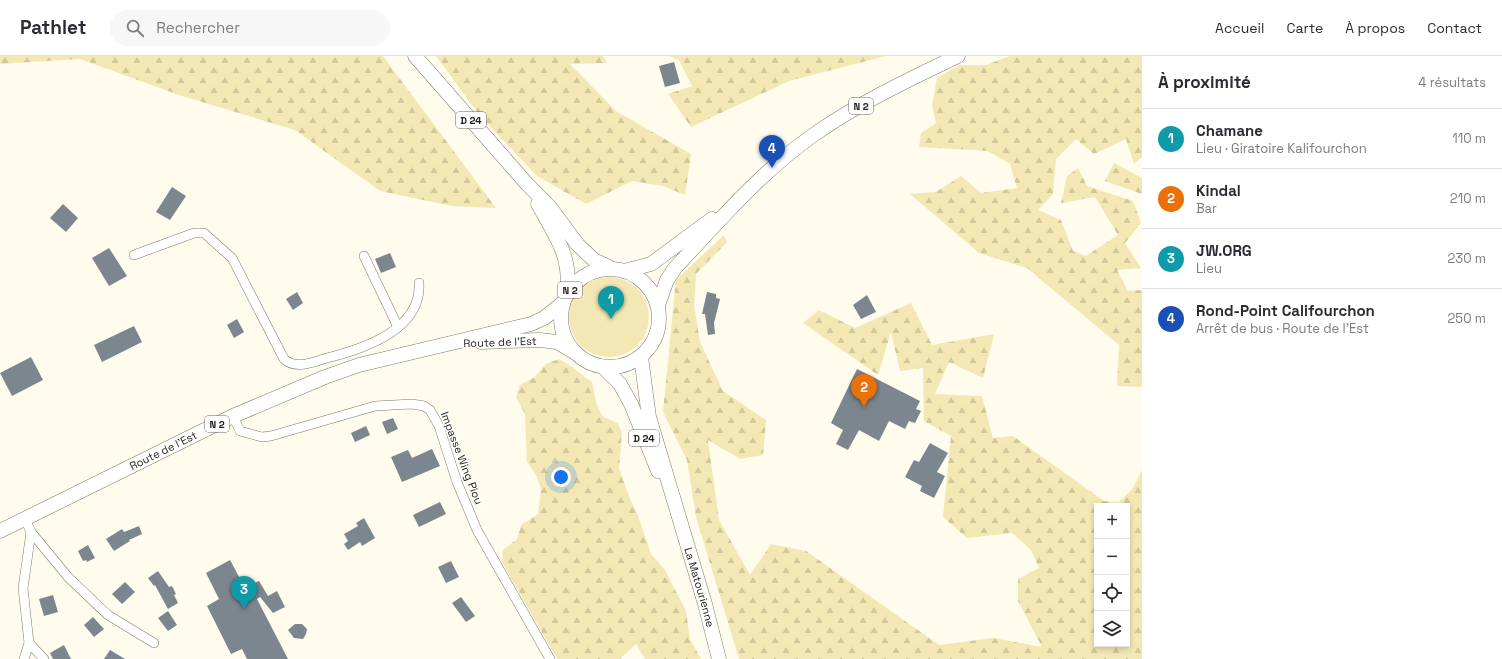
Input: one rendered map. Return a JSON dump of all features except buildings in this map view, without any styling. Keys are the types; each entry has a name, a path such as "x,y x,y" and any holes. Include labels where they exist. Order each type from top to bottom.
{"main road":[{"name":"D 24","path":"415,56 527,184 549,206 587,255 617,270"},
{"name":"N 2","path":"658,305 667,280 674,268 732,206 772,168 812,136 841,117 958,56"},
{"name":"D 24","path":"527,184 556,236 566,260 569,278 565,299"},
{"name":"N 2","path":"617,270 639,278 651,290 658,305 660,319 657,333 651,346 641,357 629,364 616,367 603,367 588,362 576,354 568,343 563,330 561,317 565,299 575,284 585,275 598,270 617,270 651,264 732,206"},
{"name":"Route de l'Est","path":"0,531 233,416 286,392 358,365 531,324 544,318 565,299"},
{"name":"Route de l'Est","path":"445,345 540,340 557,342 576,354"},
{"name":"La Matourienne","path":"641,357 649,417 705,604 719,659"},
{"name":"La Matourienne","path":"603,367 620,384 631,404 652,458 678,515"}],"street":[{"path":"134,255 194,233 204,233 232,258 284,359 290,364 299,365 352,352 389,335 408,317 417,302 419,283"},
{"path":"364,256 398,327"},
{"path":"352,352 358,365"},
{"name":"Impasse Wing Piou","path":"233,416 240,431 262,437 271,436 375,406 412,404 424,406 430,410 439,426 457,482 477,530 550,659"},
{"path":"25,518 31,532 68,577 108,615 154,643"},
{"path":"24,659 29,643 23,588 31,532"},
{"path":"29,643 44,659"}],"green space":[{"path":"0,56 383,56 496,208 451,206 380,191 295,130 179,95 80,59 0,64"},
{"path":"436,56 603,56 607,63 570,64 616,111 691,154 685,195 663,186 632,181 586,204 537,176 480,116"},
{"path":"669,56 886,56 789,81 691,127 668,94 692,86 679,60"},
{"path":"1010,56 1142,56 1142,157 1134,164 1126,139 1094,154 1076,139 1056,159 1053,194 1038,210 1061,220 1073,251 1086,256 1118,235 1095,197 1061,203 1067,176 1078,168 1087,186 1133,201 1141,223 1125,243 1141,268 1117,270 1128,291 1142,290 1142,387 1117,386 1119,345 1027,268 979,253 910,194 936,192 961,176 981,193 1017,188 1010,164 988,151 919,147 921,133 936,123 932,106 937,78 959,65 986,65"},
{"path":"1114,163 1142,178 1142,194 1105,181"},
{"path":"724,235 727,242 696,274 694,305 700,342 723,391 766,420 763,455 740,459 708,440 719,520 750,575 771,544 806,551 939,645 993,638 1042,647 1018,601 1018,579 1039,568 1031,550 1012,533 967,538 943,517 951,436 924,421 923,368 900,371 891,332 878,375 803,323 819,310 855,328 911,303 932,345 994,334 983,378 949,362 935,394 982,396 993,438 1013,436 1104,501 1118,503 1133,488 1142,470 1142,659 739,659 696,517 687,460 663,412 676,280"},
{"path":"601,277 617,277 638,288 649,309 649,325 638,346 617,357 601,357 587,351 580,346 575,339 569,325 569,309 575,295 580,288 587,283"},
{"path":"559,359 592,382 596,402 602,416 617,423 622,432 619,468 651,554 665,570 686,611 690,639 701,659 645,659 636,644 620,659 557,659 502,562 503,550 517,539 521,525 538,514 541,489 536,475 527,462 525,414 516,397 520,385 535,377 546,364"}],"place":[{"name":"Rond-Point Califourchon","path":"772,168"},
{"name":"Chamane","path":"611,319"},
{"name":"Kindal","path":"864,407"},
{"name":"JW.ORG","path":"244,609"}]}
